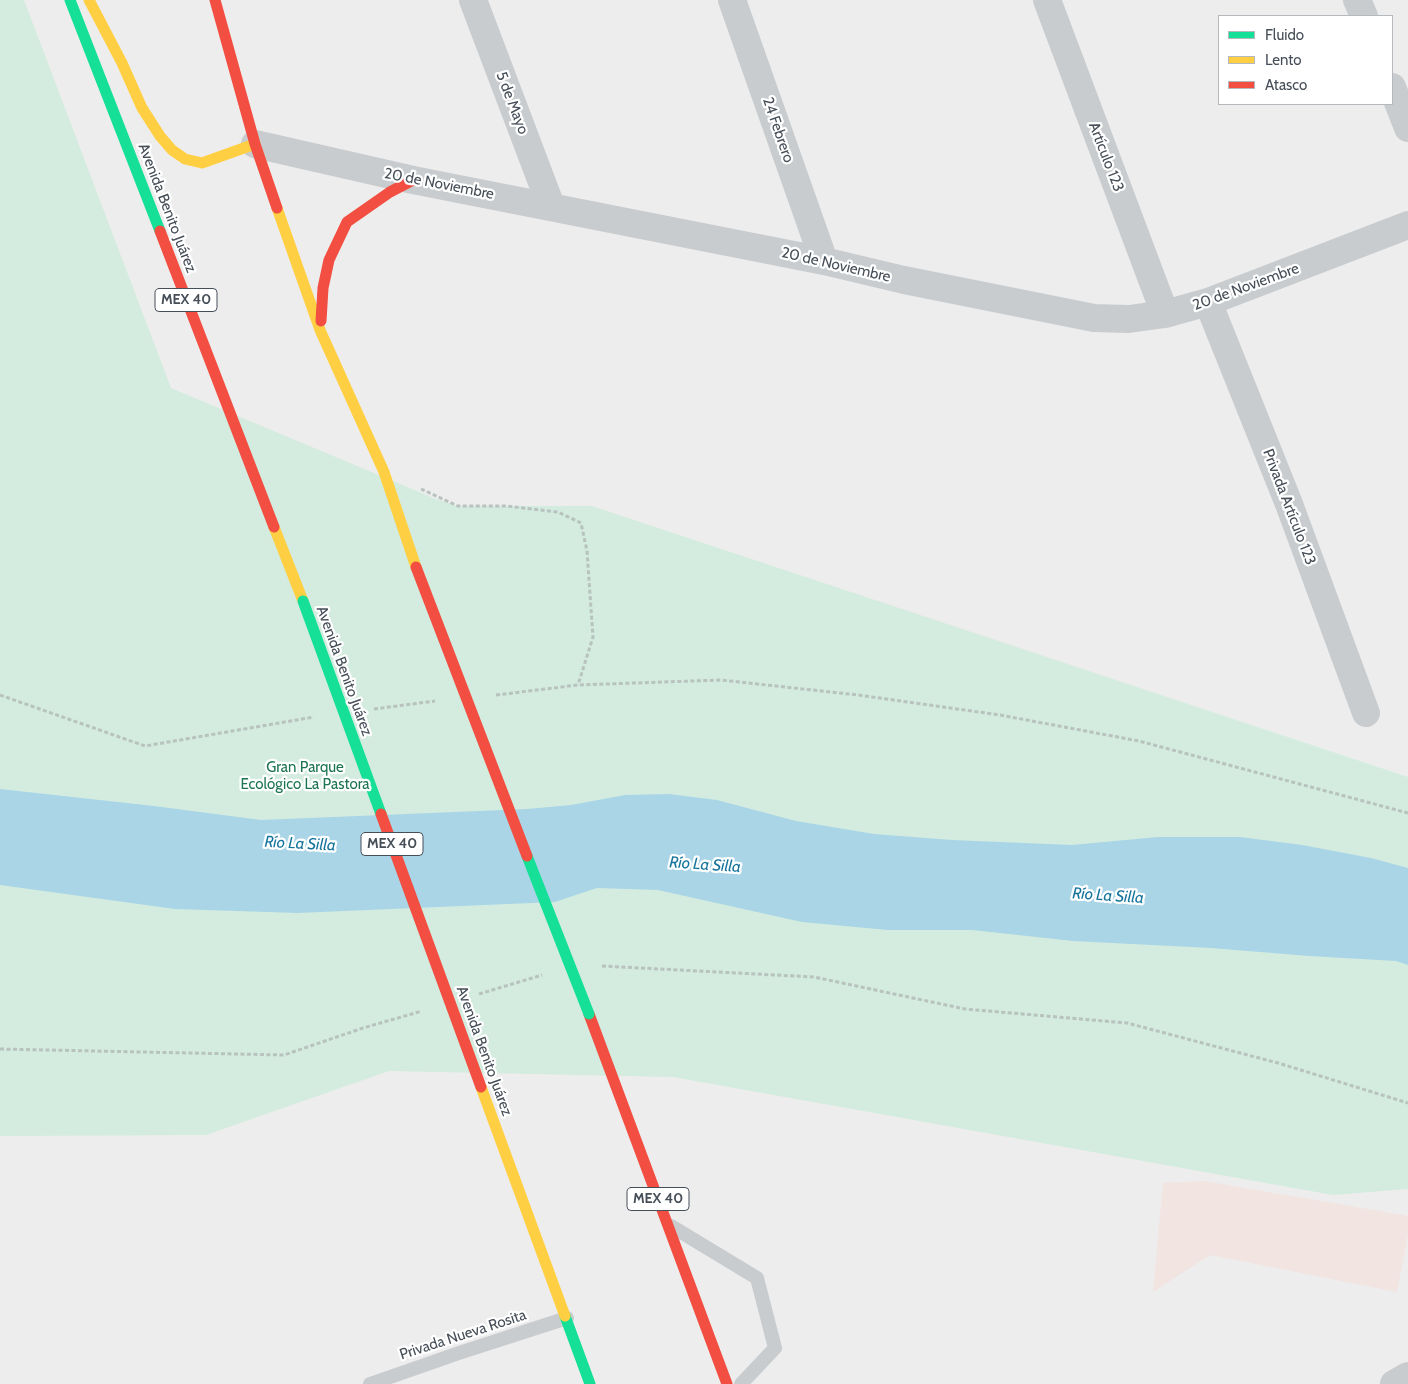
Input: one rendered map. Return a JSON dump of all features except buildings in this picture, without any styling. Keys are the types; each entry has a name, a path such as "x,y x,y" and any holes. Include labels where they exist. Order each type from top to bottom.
{"main road":[{"name":"Avenida Benito Juárez","path":"70,0 303,601 590,1384"},
{"path":"89,0 122,63 142,108 160,136 172,150 185,159 202,163 255,144"},
{"name":"MEX 40","path":"214,0 255,144 320,330 384,472 452,665 589,1014 727,1384"},
{"path":"320,330 323,288 329,260 347,222 390,192 413,180"}],"street":[{"name":"5 de Mayo","path":"473,0 551,206"},
{"name":"24 Febrero","path":"732,0 824,260"},
{"name":"Artículo 123","path":"1047,0 1165,314"},
{"path":"1357,0 1364,15"},
{"path":"1393,90 1408,128"},
{"name":"20 de Noviembre","path":"255,144 413,180 824,260 904,280 1094,318 1129,319 1165,314 1208,302 1408,225"},
{"name":"Privada Artículo 123","path":"1208,302 1289,504 1366,713"},
{"path":"1394,1384 1408,1376"}],"lane":[{"path":"667,1224 757,1278 775,1348 741,1384"},
{"name":"Privada Nueva Rosita","path":"370,1384 459,1352 567,1318"}],"path":[{"path":"384,472 458,506 507,506 558,512 581,523 588,551 593,637 578,685"},
{"path":"488,695 578,685 721,680 858,695 1000,715 1139,741 1408,813"},
{"path":"0,695 145,746 316,717"},
{"path":"374,709 441,701"},
{"path":"597,966 814,977 965,1009 1127,1023 1278,1063 1408,1103"},
{"path":"475,995 550,973"},
{"path":"0,1049 284,1055 363,1028 429,1009"}],"shaded area":[{"path":"1205,1181 1408,1216 1408,1234 1397,1292 1210,1255 1153,1292 1163,1183"}],"green space":[{"name":"Gran Parque Ecológico La Pastora","path":"0,0 24,0 171,388 436,499 458,506 592,506 1408,777 1408,1189 1333,1195 673,1077 389,1071 206,1135 0,1136"}],"water":[{"name":"Río La Silla","path":"0,789 261,820 527,809 571,805 625,795 669,794 717,800 796,821 874,834 952,840 1072,845 1158,837 1240,837 1302,845 1371,858 1408,868 1408,965 1396,961 1211,948 1073,941 972,930 888,930 802,922 658,890 597,888 555,902 298,913 175,909 0,885"}],"traffic: fast":[{"path":"70,0 160,231"},
{"path":"303,601 381,814"},
{"path":"527,856 589,1014"},
{"path":"565,1316 590,1384"}],"traffic: slow":[{"path":"89,0 122,63 142,108 160,136 172,150 185,159 202,163 255,144"},
{"path":"277,208 320,330 384,472 416,567"},
{"path":"274,527 303,601"},
{"path":"481,1087 565,1316"}],"traffic: jam":[{"path":"215,0 255,144 277,208"},
{"path":"321,321 323,288 329,260 347,222 390,192 413,180"},
{"path":"160,231 274,527"},
{"path":"416,567 527,856"},
{"path":"381,814 481,1087"},
{"path":"589,1014 727,1384"}]}
